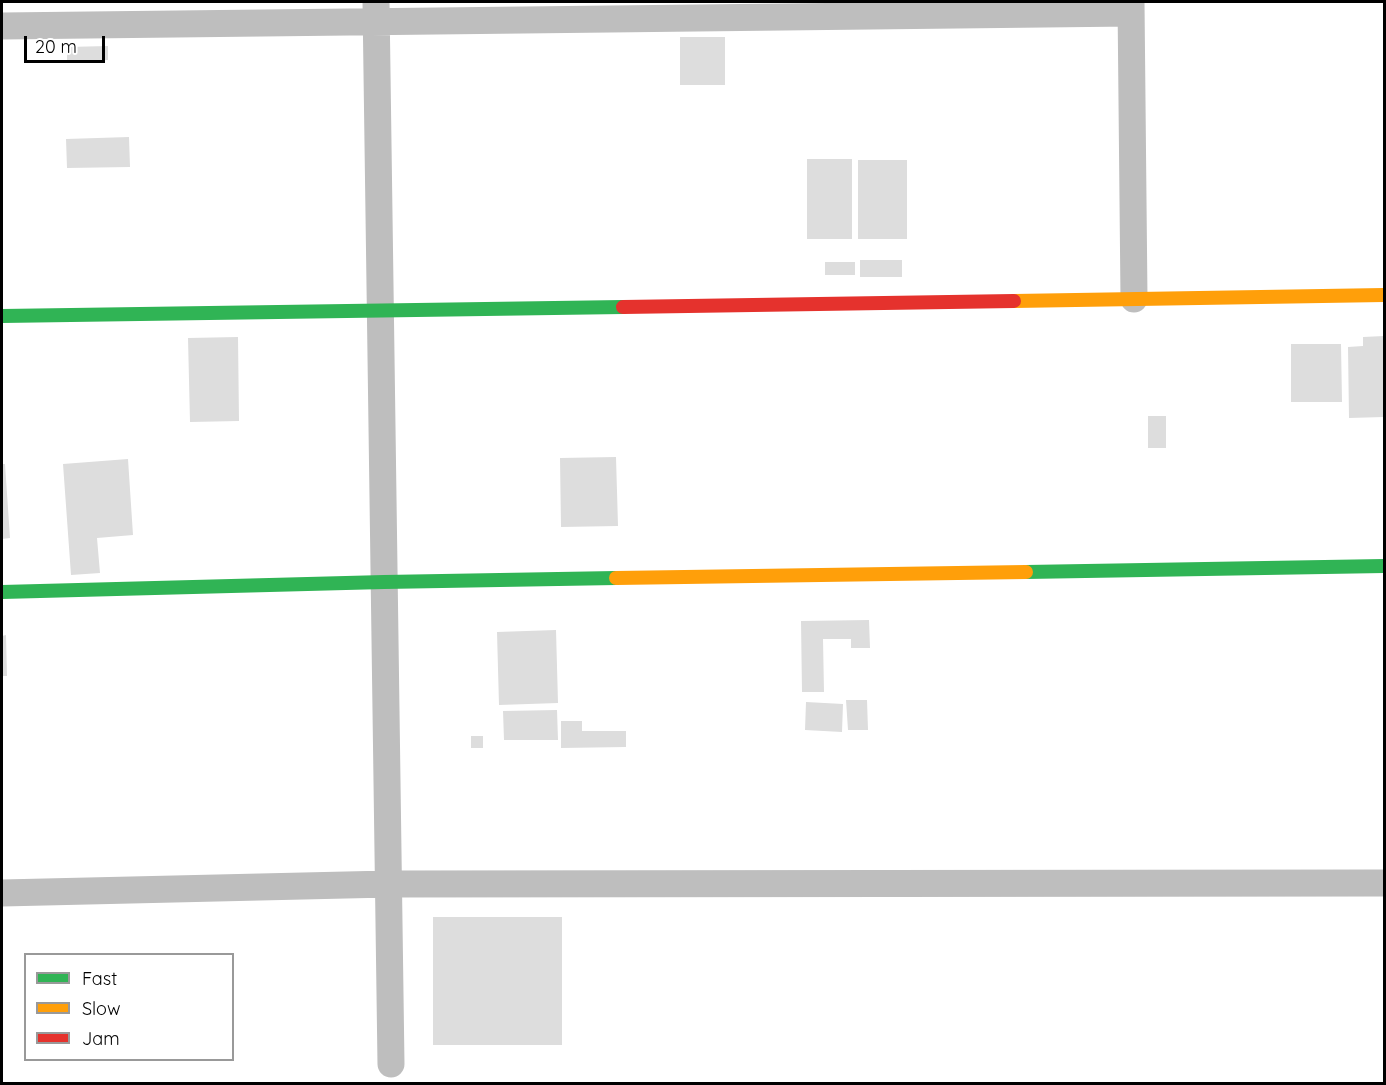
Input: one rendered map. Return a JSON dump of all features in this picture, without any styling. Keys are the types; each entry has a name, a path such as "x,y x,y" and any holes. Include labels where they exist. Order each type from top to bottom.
{"street":[{"path":"2,26 376,12 1131,7 1134,299"},
{"path":"376,12 391,1064"},
{"path":"2,316 1384,295"},
{"path":"2,592 384,582 1384,566"},
{"path":"2,893 388,884 1384,883"}],"building":[{"path":"680,37 725,37 725,85 680,85"},
{"path":"108,46 108,60 67,61 67,47"},
{"path":"129,137 130,167 67,168 66,139"},
{"path":"807,159 852,159 852,239 807,239"},
{"path":"858,160 907,160 907,239 858,239"},
{"path":"860,260 902,260 902,277 860,277"},
{"path":"825,262 855,262 855,275 825,275"},
{"path":"1384,336 1384,417 1349,418 1348,347 1363,346 1363,337"},
{"path":"238,337 239,421 190,422 188,338"},
{"path":"1291,344 1341,344 1342,402 1291,402"},
{"path":"1148,416 1166,416 1166,448 1148,448"},
{"path":"616,457 618,526 561,527 560,458"},
{"path":"128,459 133,535 97,538 100,573 71,575 63,464"},
{"path":"2,464 5,464 10,538 2,539"},
{"path":"869,620 870,648 851,648 851,639 823,639 824,692 802,692 801,621"},
{"path":"556,630 558,703 499,705 497,632"},
{"path":"6,635 7,676 2,676 2,636"},
{"path":"846,700 867,700 868,730 848,730"},
{"path":"806,702 843,704 842,732 805,730"},
{"path":"557,710 558,740 504,740 503,711"},
{"path":"561,721 582,721 582,731 626,731 626,747 561,748"},
{"path":"471,736 483,736 483,748 471,748"},
{"path":"433,917 562,917 562,1045 433,1045"}],"traffic: fast":[{"path":"2,316 623,307"},
{"path":"1026,572 1384,566"},
{"path":"2,592 616,578"}],"traffic: slow":[{"path":"1014,301 1384,295"},
{"path":"616,578 1026,572"}],"traffic: jam":[{"path":"623,307 1014,301"}]}
